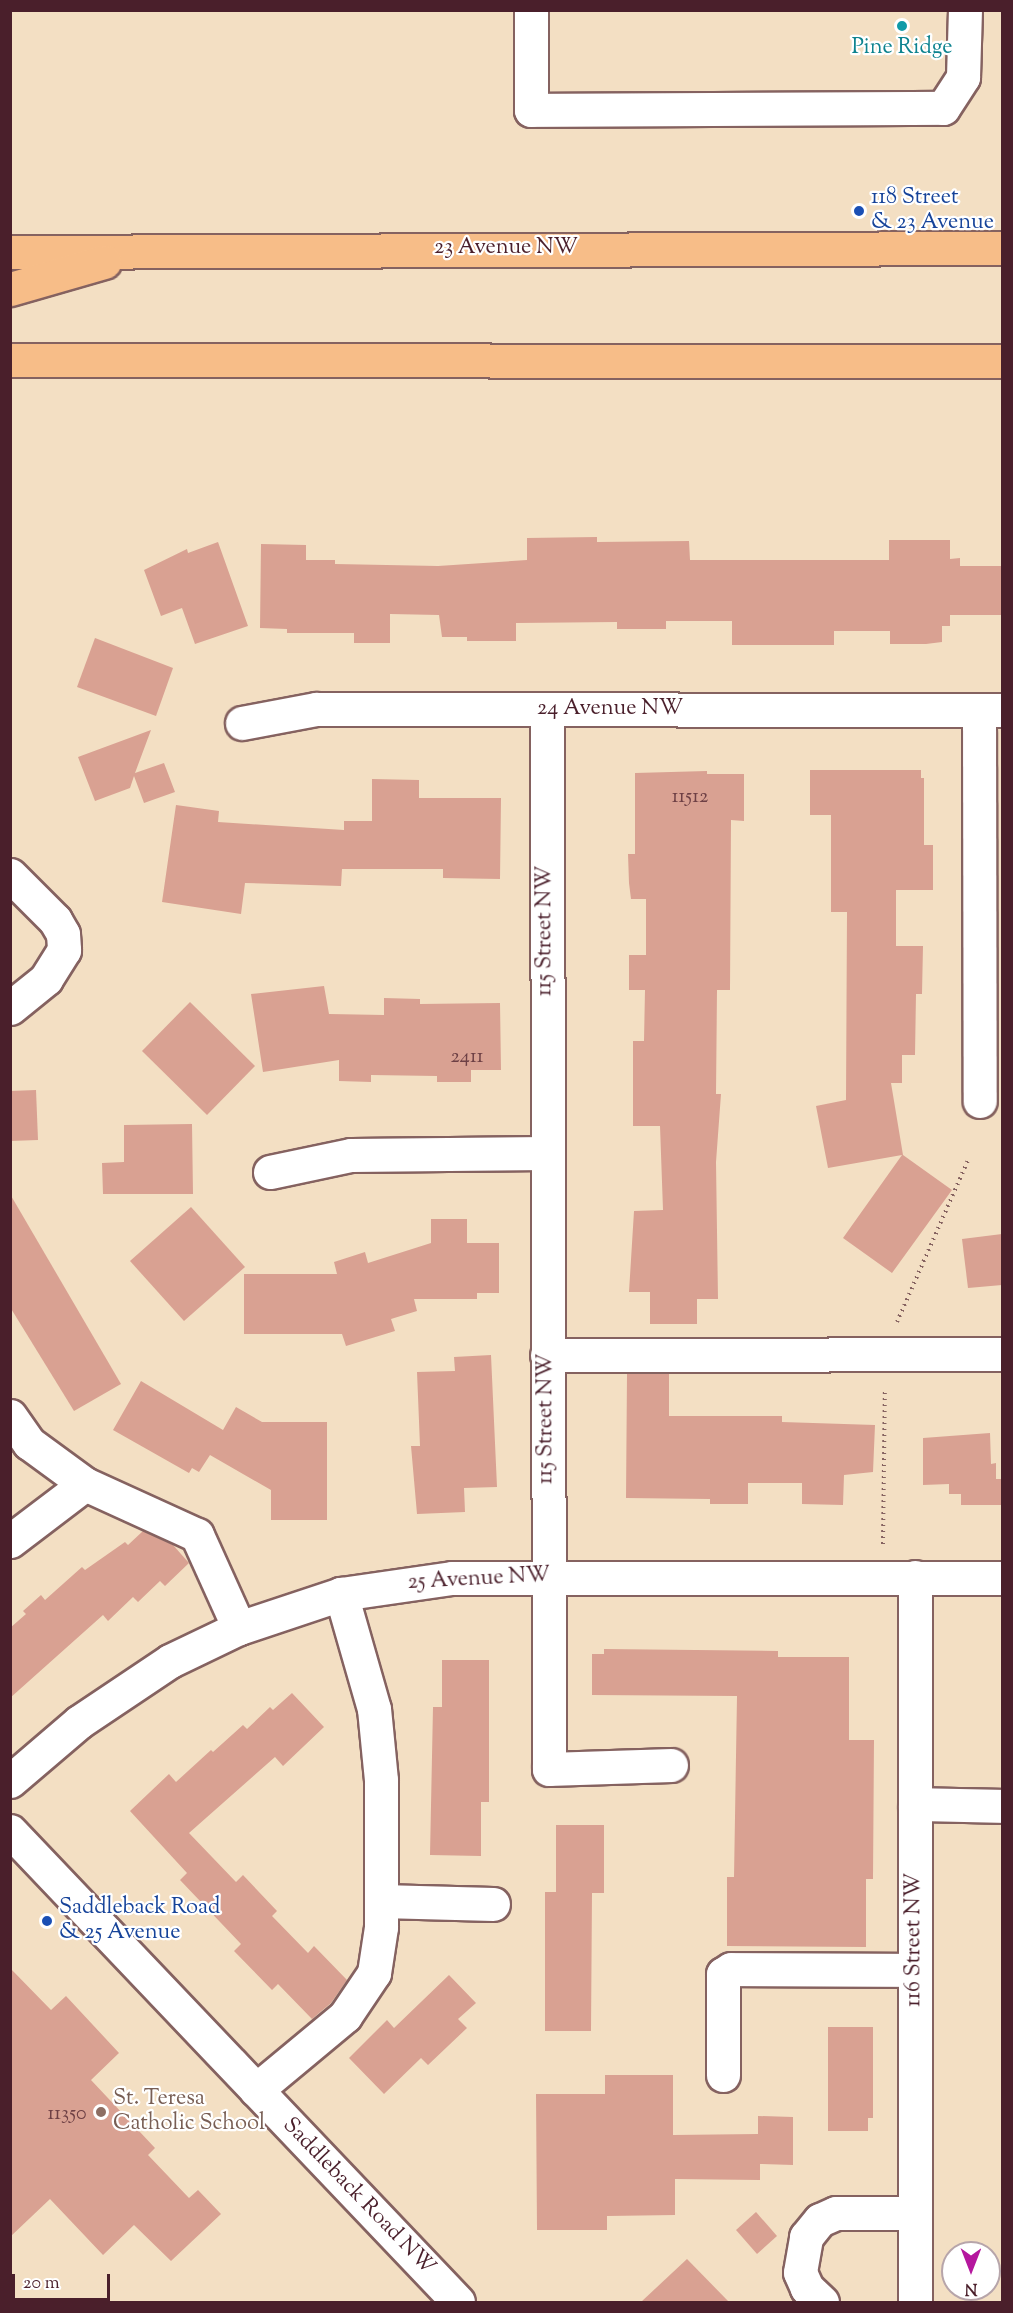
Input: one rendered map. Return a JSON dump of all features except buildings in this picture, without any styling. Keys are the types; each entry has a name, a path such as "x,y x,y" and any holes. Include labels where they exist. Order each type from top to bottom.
{"main road":[{"name":"23 Avenue NW","path":"10,252 1002,248"},
{"path":"10,289 149,250"},
{"path":"10,360 1002,361"}],"street":[{"path":"531,10 531,110 543,110 943,108 963,77 965,10"},
{"name":"24 Avenue NW","path":"243,723 301,710 991,710 980,1101"},
{"name":"115 Street NW","path":"547,710 546,1153 549,1769 671,1765"},
{"path":"10,875 55,920 63,934 64,950 46,978 10,1008"},
{"path":"270,1172 344,1156 546,1153"},
{"path":"547,1355 1002,1354"},
{"path":"10,1416 29,1443 85,1484 197,1535 239,1628"},
{"path":"10,1541 85,1484"},
{"name":"25 Avenue NW","path":"10,1781 119,1692 170,1661 239,1628 341,1594 452,1578 547,1576 1002,1578"},
{"name":"116 Street NW","path":"915,1577 915,2302"},
{"path":"256,2090 345,2016 374,1973 381,1901 381,1780 374,1709 341,1594"},
{"path":"915,1804 1002,1806"},
{"name":"Saddleback Road NW","path":"10,1831 458,2302"},
{"path":"381,1901 493,1904"},
{"path":"723,2075 723,1974 731,1969 915,1970"},
{"path":"822,2302 807,2288 800,2272 806,2237 820,2220 836,2213 914,2213"}],"place":[{"name":"Pine Ridge","path":"902,26"},
{"name":"118 Street & 23 Avenue","path":"859,211"},
{"name":"Saddleback Road & 25 Avenue","path":"47,1921"},
{"name":"St. Teresa Catholic School","path":"101,2112"}]}
